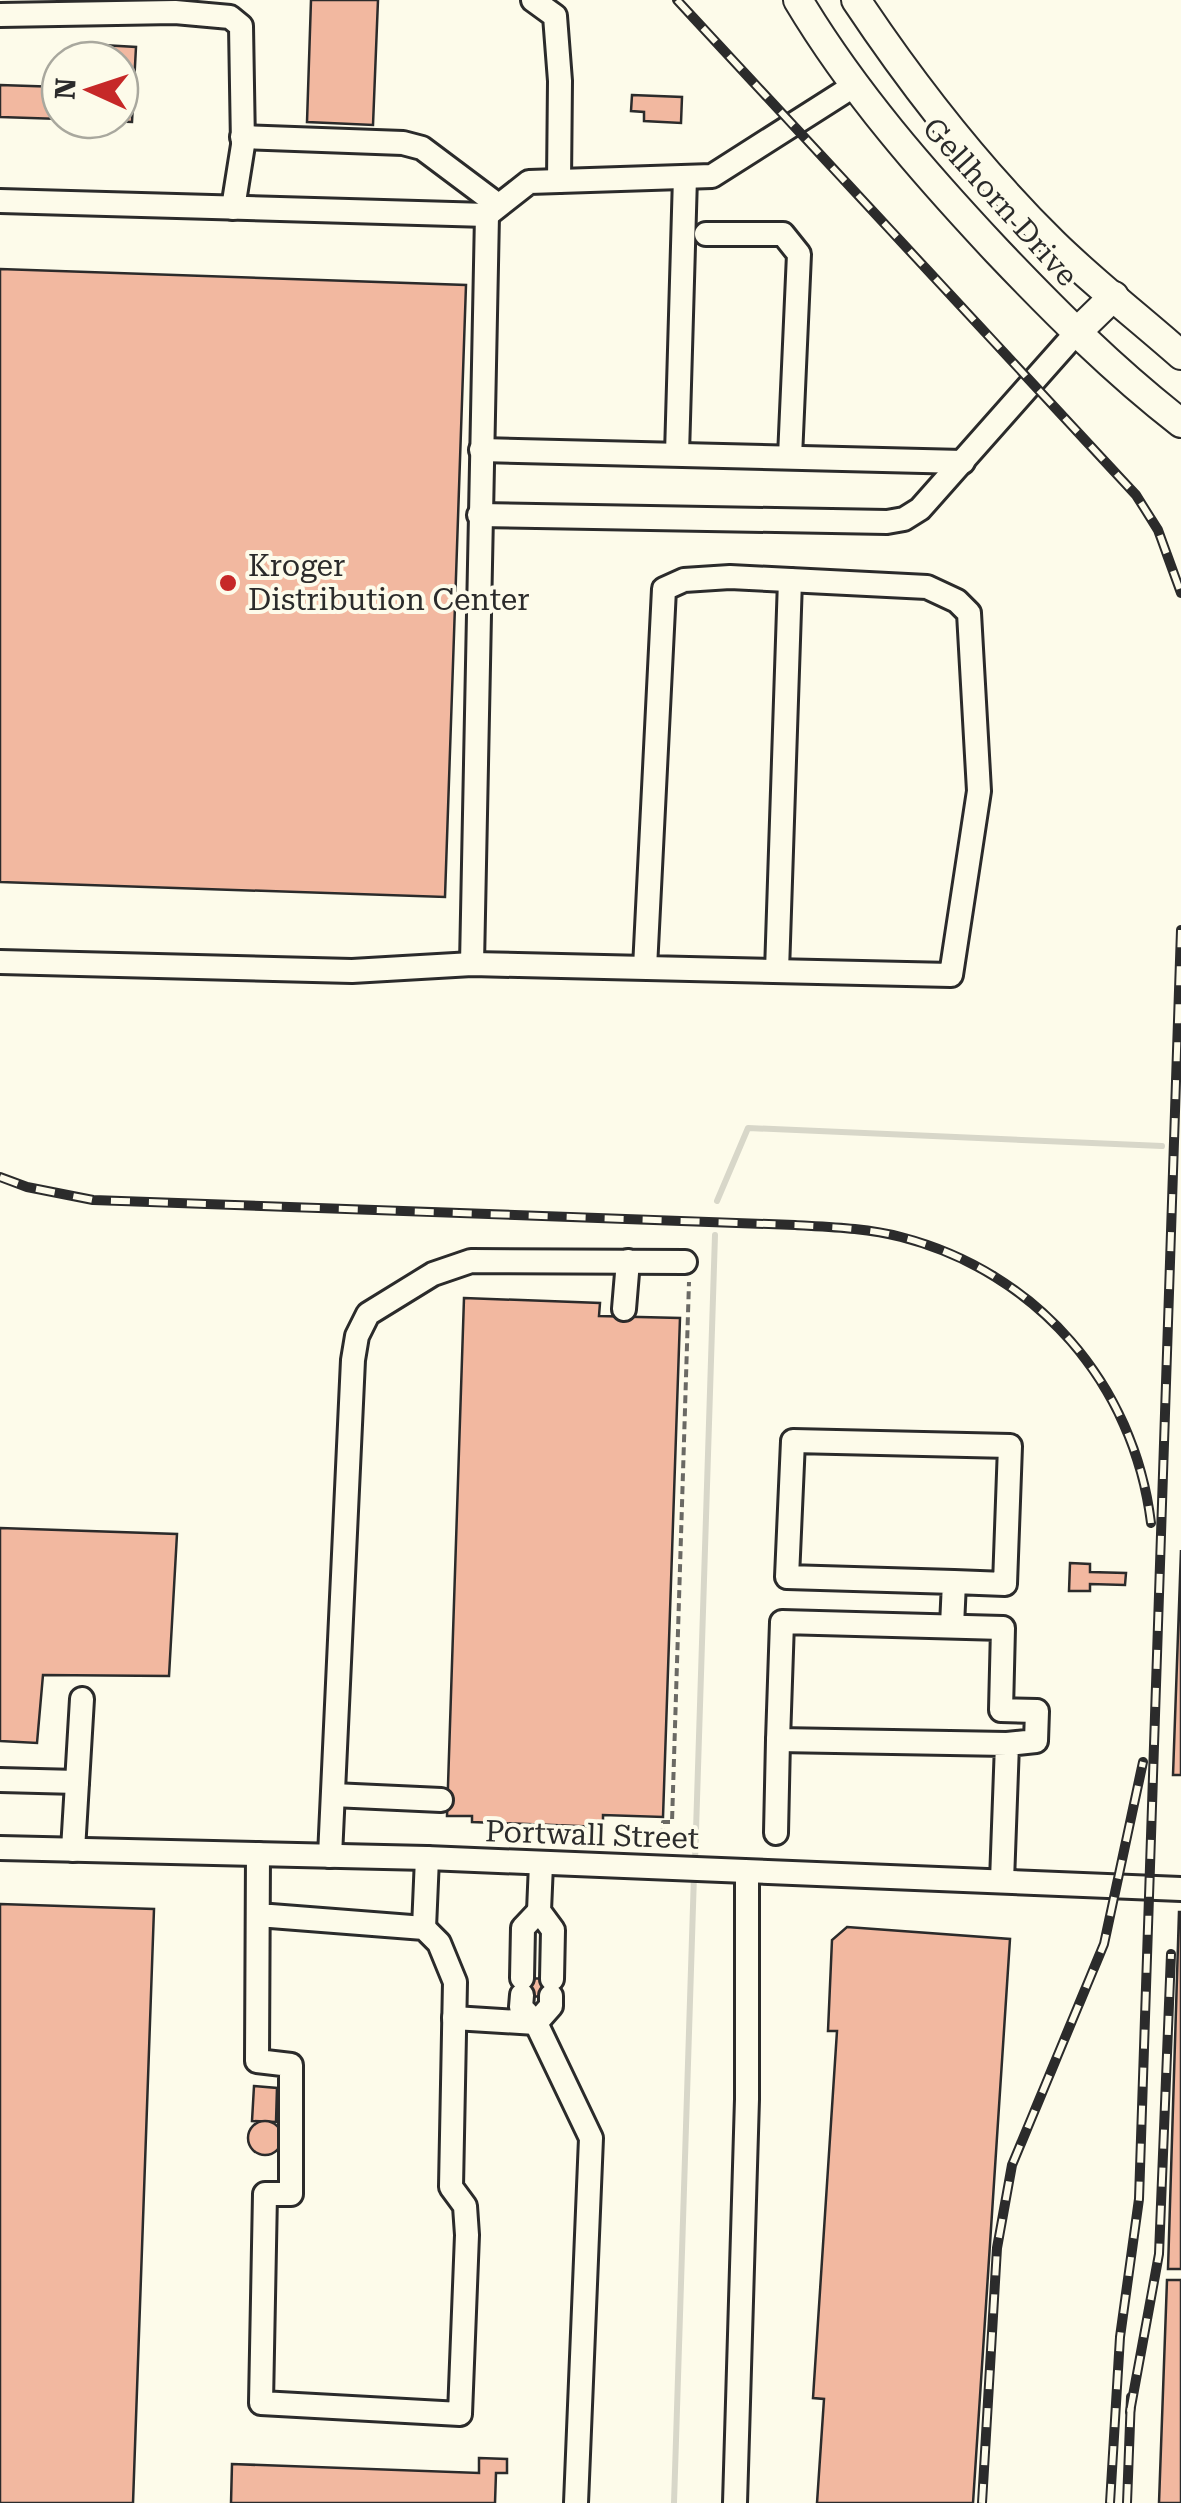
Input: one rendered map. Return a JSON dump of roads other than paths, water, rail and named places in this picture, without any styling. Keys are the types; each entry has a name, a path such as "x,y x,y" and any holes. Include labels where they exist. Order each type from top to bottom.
{"main road":[{"name":"Gellhorn Drive","path":"798,0 855,84 930,180 1076,334 1181,423"},
{"name":"Gellhorn Drive","path":"856,0 954,134 1002,188 1056,246 1181,354"},
{"path":"855,84 892,54"},
{"path":"1076,334 1114,296"}],"street":[{"path":"533,0 555,16 560,81 560,181"},
{"path":"0,15 175,12 230,17 241,26 242,137 233,208"},
{"path":"0,201 492,210 529,182 712,176 855,84"},
{"path":"242,137 403,143 422,148 492,210 479,515 472,964"},
{"path":"676,454 685,177"},
{"path":"706,234 783,234 799,254 790,457"},
{"path":"479,515 904,520 920,510 1076,334"},
{"path":"481,450 963,462"},
{"path":"0,962 352,971 472,964 646,968 951,975 979,791 969,613 956,601 927,587 730,577 684,580 664,589 646,968"},
{"path":"777,971 790,580"},
{"path":"330,1856 353,1360 357,1336 368,1314 433,1274 471,1260 685,1262"},
{"path":"624,1309 628,1261"},
{"path":"792,1441 1010,1446 1005,1584 954,1582 787,1577 792,1441"},
{"path":"838,1624 839,1579"},
{"path":"952,1626 954,1582"},
{"path":"776,1833 778,1740 782,1622 1003,1628 1001,1710 1037,1711 1036,1741 1007,1744 778,1740"},
{"path":"74,1850 82,1699"},
{"path":"1002,1882 1007,1744"},
{"path":"0,1780 77,1782"},
{"path":"333,1795 441,1800"},
{"name":"Portwall Street","path":"0,1848 427,1858 1181,1889"},
{"path":"258,1854 257,2062 291,2065 292,2130 291,2194 265,2194 262,2404 460,2414 467,2235 465,2206 452,2187 455,1982 439,1943 424,1928 258,1914"},
{"path":"424,1928 427,1858"},
{"path":"536,2023 551,2006 552,1987 553,1930 539,1911 541,1864"},
{"path":"735,2503 748,1872"},
{"path":"539,1911 523,1928 521,2007 536,2023 591,2138 576,2503"},
{"path":"454,2018 536,2023"}],"waterway":[{"path":"717,1201 748,1128 1162,1146"},
{"path":"695,1862 715,1235"},
{"path":"674,2503 694,1875"}],"railway":[{"path":"677,0 1136,495 1158,530 1181,593"},
{"path":"1110,2503 1120,2337 1139,2199 1181,930"},
{"path":"0,1177 27,1187 93,1200 795,1225 901,1237 950,1254 995,1277 1035,1306 1071,1341 1100,1381 1124,1425 1141,1472 1151,1523"},
{"path":"982,2503 997,2248 1012,2165 1104,1944 1143,1762"},
{"path":"1130,2412 1159,2254 1171,1954"},
{"path":"1127,2503 1131,2397"}],"place":[{"name":"Kroger Distribution Center","path":"228,583"}]}
